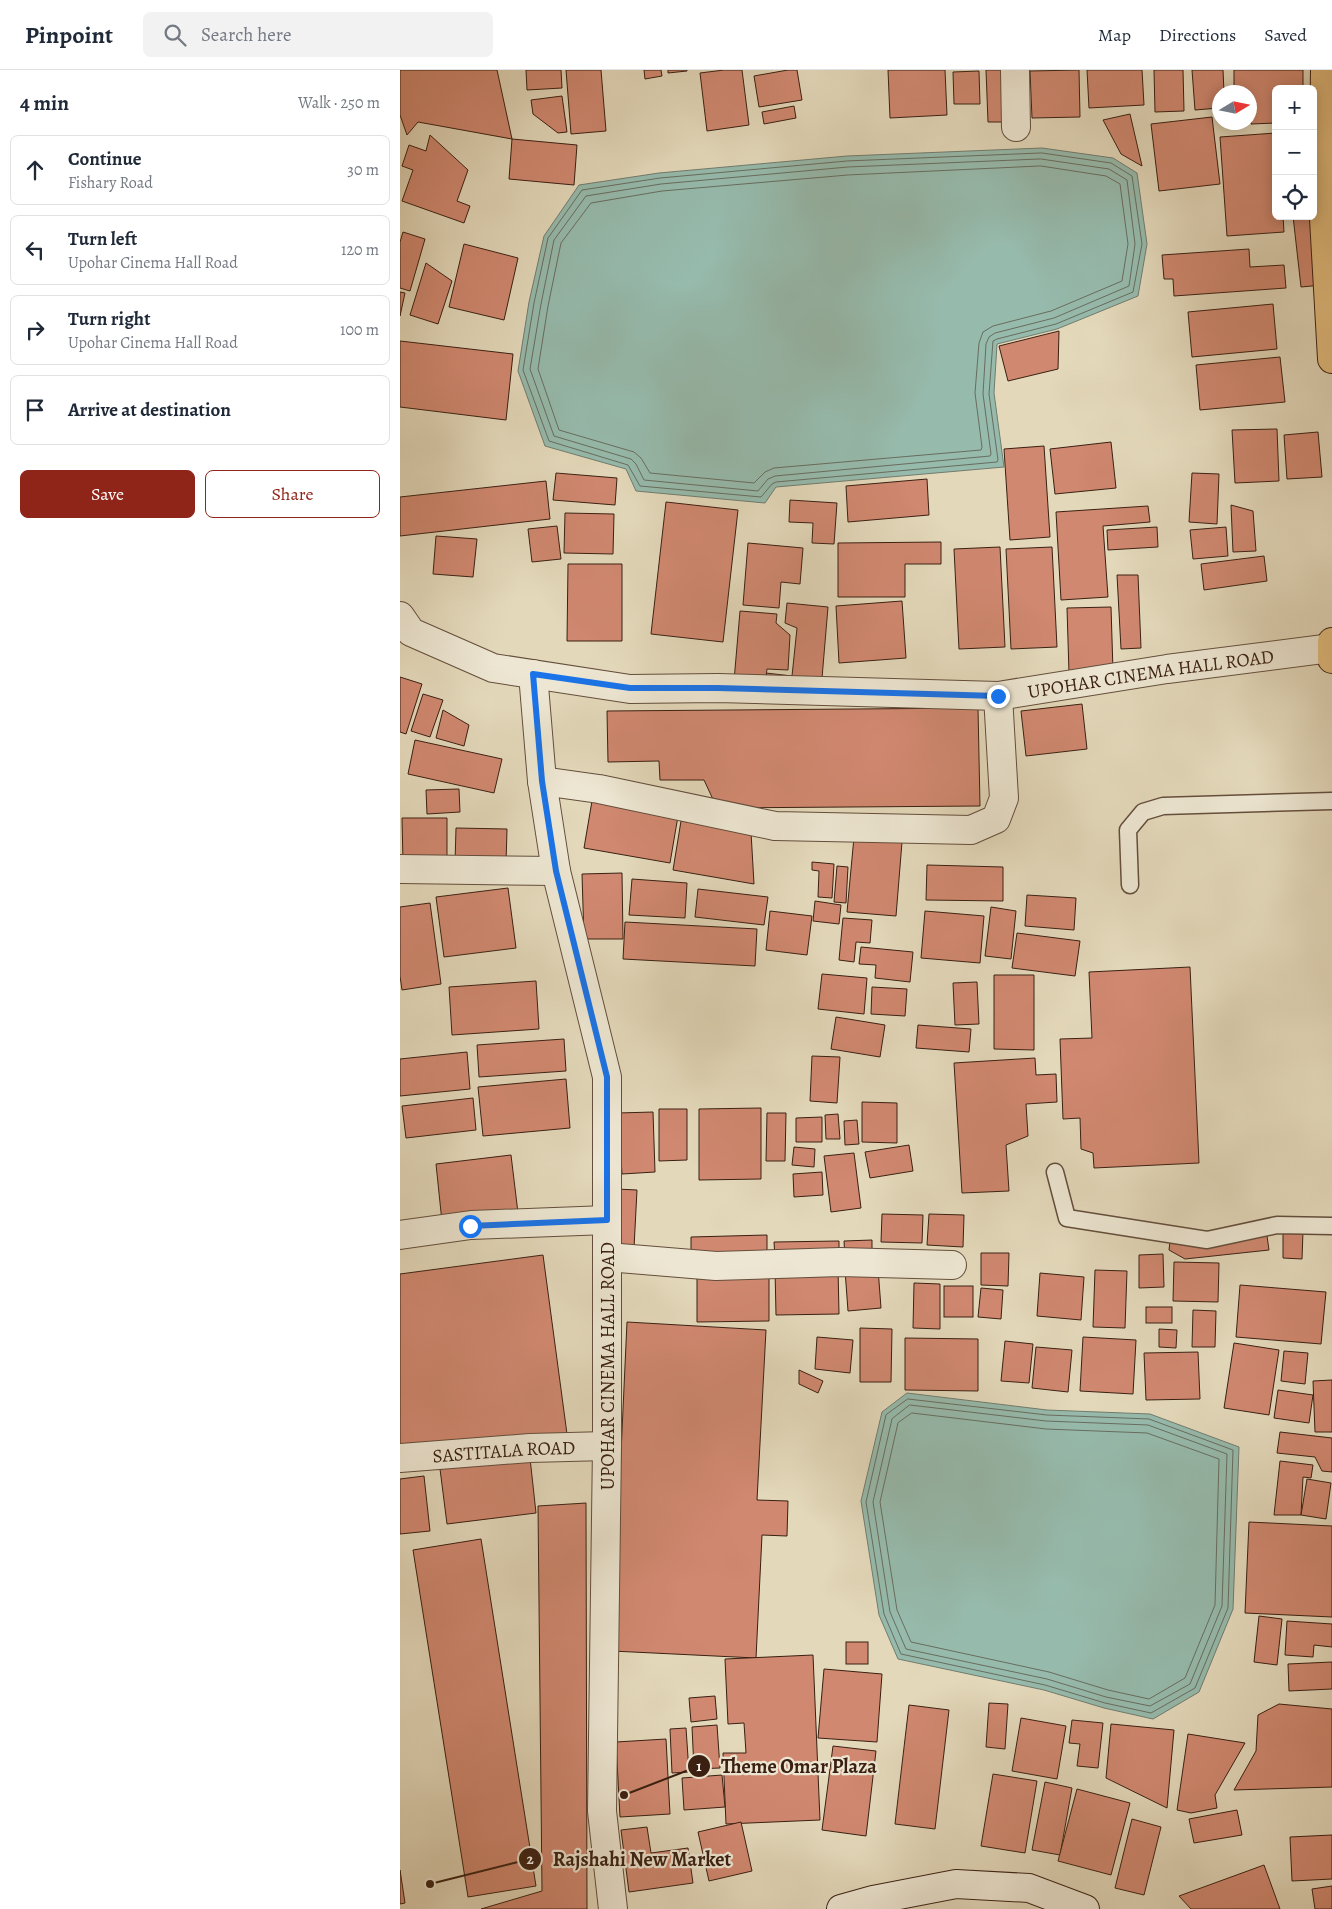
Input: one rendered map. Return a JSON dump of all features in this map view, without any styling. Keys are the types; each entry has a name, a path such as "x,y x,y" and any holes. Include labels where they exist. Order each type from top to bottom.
{"highway":[{"path":"1325,70 1322,201 1332,359"},
{"path":"1332,642 1332,659"}],"street":[{"path":"1014,70 1016,127"},
{"path":"404,628 493,668 533,674"},
{"name":"UPOHAR CINEMA HALL ROAD","path":"612,1909 602,1811 608,1446 607,1077 556,871 542,781 533,674 630,688 718,688 998,696 1167,669 1332,648"},
{"path":"542,781 599,789 774,826 971,830 996,819 1004,798 998,696"},
{"path":"400,869 556,871"},
{"path":"400,1235 470,1226 607,1220"},
{"path":"607,1257 716,1266 840,1262 952,1265"},
{"name":"SASTITALA ROAD","path":"400,1458 530,1448 608,1446"},
{"path":"841,1909 873,1900 956,1884 1029,1888 1085,1909"}],"lane":[{"path":"1130,885 1128,830 1144,812 1163,806 1332,801"},
{"path":"1055,1172 1067,1218 1207,1240 1277,1225 1332,1226"}],"water":[{"path":"1042,148 1113,158 1137,173 1147,244 1138,296 1057,329 997,344 994,393 1004,467 776,487 765,503 636,491 626,469 545,446 518,371 529,302 544,236 579,185 659,173 847,156"},
{"path":"907,1393 1047,1410 1150,1414 1239,1447 1233,1609 1199,1692 1153,1719 1104,1708 1044,1690 898,1659 879,1615 861,1501 882,1412"}],"building":[{"path":"400,70 497,70 512,139 418,122 407,135 400,115"},
{"path":"526,70 561,70 562,88 527,90"},
{"path":"566,70 601,70 606,131 571,134"},
{"path":"644,70 661,70 662,76 645,79"},
{"path":"668,70 687,70 687,71 668,73"},
{"path":"742,70 749,125 707,131 700,73"},
{"path":"797,70 802,100 759,107 754,76"},
{"path":"888,70 945,70 947,115 890,118"},
{"path":"986,70 1009,70 1011,122 988,122"},
{"path":"1079,70 1080,117 1032,118 1030,71"},
{"path":"1087,70 1142,70 1144,105 1089,108"},
{"path":"1154,70 1183,70 1184,111 1155,112"},
{"path":"1192,70 1223,70 1224,85 1212,85 1212,109 1195,110"},
{"path":"1234,70 1303,70 1303,85 1272,85 1272,123 1257,124 1257,85 1234,85"},
{"path":"979,71 980,104 954,104 953,72"},
{"path":"562,96 567,132 558,133 533,114 531,100"},
{"path":"794,106 796,118 764,124 762,112"},
{"path":"1130,114 1142,166 1121,154 1103,120"},
{"path":"1212,117 1212,130 1214,130 1220,184 1159,191 1151,124"},
{"path":"1272,133 1272,220 1283,220 1284,232 1227,236 1220,137"},
{"path":"430,135 468,170 457,201 470,206 464,223 402,201 413,170 402,166 409,145 426,151"},
{"path":"512,139 577,145 574,185 509,179"},
{"path":"1293,220 1314,220 1322,285 1301,287"},
{"path":"403,232 425,239 410,291 400,288 400,242"},
{"path":"464,244 518,258 504,320 449,307"},
{"path":"1249,249 1250,267 1284,265 1286,288 1174,296 1173,279 1164,279 1162,255"},
{"path":"426,263 452,281 438,324 410,315"},
{"path":"400,292 405,293 400,316"},
{"path":"1273,304 1277,349 1192,357 1188,312"},
{"path":"1059,331 1058,369 1008,381 999,346"},
{"path":"400,341 513,354 506,420 400,407"},
{"path":"1280,357 1285,402 1200,410 1196,365"},
{"path":"1277,429 1279,481 1235,483 1232,430"},
{"path":"1318,432 1322,477 1287,479 1284,435"},
{"path":"1111,442 1116,488 1055,494 1050,449"},
{"path":"1044,446 1050,537 1010,540 1004,449"},
{"path":"556,473 617,478 615,505 553,500"},
{"path":"1192,473 1219,474 1217,524 1189,522"},
{"path":"927,479 929,515 848,522 846,486"},
{"path":"546,481 550,519 400,536 400,497"},
{"path":"790,500 837,503 834,544 812,543 813,523 789,522"},
{"path":"666,502 738,510 723,642 651,634"},
{"path":"1231,505 1253,511 1256,551 1233,552"},
{"path":"1148,506 1150,522 1103,526 1108,597 1061,600 1056,512"},
{"path":"565,513 614,514 613,554 564,553"},
{"path":"557,526 561,559 532,562 528,529"},
{"path":"1157,527 1158,547 1108,550 1107,530"},
{"path":"1226,527 1228,556 1193,559 1190,530"},
{"path":"436,536 477,539 473,577 433,574"},
{"path":"941,542 941,564 905,564 905,597 838,597 838,543"},
{"path":"748,543 803,548 800,584 781,582 779,608 743,605"},
{"path":"1000,547 1005,647 959,649 954,549"},
{"path":"1052,547 1057,647 1011,649 1006,549"},
{"path":"1264,556 1267,581 1204,590 1201,564"},
{"path":"568,564 622,564 622,641 567,641"},
{"path":"1117,575 1138,575 1141,648 1121,649"},
{"path":"902,601 906,658 839,663 836,606"},
{"path":"787,603 828,607 821,690 765,684 766,673 792,676 797,628 785,623"},
{"path":"1111,607 1113,671 1069,673 1067,608"},
{"path":"740,611 777,614 776,623 790,635 788,670 767,669 765,684 734,681"},
{"path":"400,677 422,684 406,734 400,732"},
{"path":"423,694 443,700 430,737 411,731"},
{"path":"1082,704 1087,749 1026,756 1021,711"},
{"path":"978,708 980,806 717,808 704,780 660,780 659,761 608,762 607,711"},
{"path":"443,710 469,725 464,746 436,738"},
{"path":"415,740 502,759 494,793 408,774"},
{"path":"459,789 460,812 427,814 426,790"},
{"path":"592,801 678,816 670,863 584,848"},
{"path":"402,818 447,818 447,862 403,862"},
{"path":"681,821 751,832 754,884 673,870"},
{"path":"456,828 507,829 506,864 455,863"},
{"path":"854,837 902,842 896,916 847,912"},
{"path":"812,862 834,864 832,898 818,897 819,871 812,870"},
{"path":"927,865 1003,867 1003,901 926,900"},
{"path":"837,866 848,867 846,903 834,902"},
{"path":"622,873 623,939 584,939 582,874"},
{"path":"632,879 687,883 685,918 629,915"},
{"path":"508,888 516,948 444,957 436,897"},
{"path":"698,889 768,897 764,925 695,917"},
{"path":"1027,895 1076,898 1074,930 1025,926"},
{"path":"815,901 841,905 839,924 813,921"},
{"path":"430,903 441,984 402,990 400,976 400,907"},
{"path":"991,907 1016,911 1011,959 985,956"},
{"path":"770,911 812,916 807,955 766,950"},
{"path":"925,911 984,916 980,963 921,958"},
{"path":"843,918 872,920 870,943 856,942 854,962 839,960"},
{"path":"625,922 757,929 755,966 623,959"},
{"path":"1017,933 1080,941 1075,976 1012,968"},
{"path":"861,947 913,952 910,982 875,978 876,965 859,964"},
{"path":"1190,967 1199,1163 1094,1168 1093,1153 1081,1149 1080,1118 1063,1119 1060,1039 1092,1038 1089,972"},
{"path":"822,974 867,978 864,1014 818,1009"},
{"path":"994,975 1034,975 1034,1050 994,1049"},
{"path":"536,981 539,1029 452,1035 449,987"},
{"path":"977,982 979,1024 955,1025 953,983"},
{"path":"872,987 907,989 905,1016 871,1014"},
{"path":"836,1017 885,1025 880,1057 831,1049"},
{"path":"918,1025 971,1029 969,1052 916,1048"},
{"path":"564,1039 566,1071 479,1077 477,1045"},
{"path":"467,1052 470,1089 400,1096 400,1059"},
{"path":"812,1056 840,1057 837,1103 810,1101"},
{"path":"1035,1058 1036,1075 1056,1074 1057,1102 1026,1104 1028,1136 1006,1145 1009,1191 962,1193 954,1063"},
{"path":"566,1079 570,1128 483,1136 478,1087"},
{"path":"473,1098 476,1130 406,1138 402,1106"},
{"path":"862,1102 897,1103 897,1143 862,1142"},
{"path":"761,1108 761,1179 699,1180 699,1109"},
{"path":"659,1109 687,1109 687,1160 659,1161"},
{"path":"653,1112 655,1172 622,1174 618,1113"},
{"path":"767,1113 786,1113 785,1161 766,1161"},
{"path":"838,1114 840,1139 826,1139 825,1115"},
{"path":"822,1117 822,1142 796,1142 796,1118"},
{"path":"857,1120 859,1144 845,1145 844,1121"},
{"path":"909,1145 913,1171 870,1178 865,1152"},
{"path":"794,1147 815,1149 814,1167 792,1165"},
{"path":"854,1153 861,1208 831,1212 824,1156"},
{"path":"511,1155 518,1213 442,1222 436,1164"},
{"path":"822,1172 823,1195 794,1197 793,1174"},
{"path":"616,1189 637,1190 634,1248 614,1247"},
{"path":"882,1214 923,1215 922,1243 881,1242"},
{"path":"929,1214 964,1215 963,1247 927,1245"},
{"path":"1283,1231 1303,1231 1302,1259 1283,1258"},
{"path":"767,1235 767,1257 691,1259 691,1237"},
{"path":"1267,1236 1269,1250 1185,1259 1169,1250 1170,1241 1204,1244"},
{"path":"872,1240 872,1256 845,1258 844,1241"},
{"path":"839,1241 839,1256 775,1258 774,1242"},
{"path":"981,1253 1009,1253 1008,1286 981,1285"},
{"path":"1163,1254 1164,1287 1139,1288 1139,1255"},
{"path":"543,1255 567,1434 400,1463 400,1274"},
{"path":"1174,1262 1219,1263 1218,1302 1173,1301"},
{"path":"838,1268 839,1314 776,1315 775,1269"},
{"path":"878,1268 881,1308 848,1311 845,1270"},
{"path":"1095,1270 1127,1271 1125,1328 1093,1327"},
{"path":"697,1273 769,1273 769,1321 697,1322"},
{"path":"1040,1273 1084,1277 1081,1320 1037,1316"},
{"path":"914,1283 940,1284 940,1329 913,1328"},
{"path":"1240,1285 1326,1292 1321,1344 1236,1337"},
{"path":"944,1286 973,1286 973,1317 944,1317"},
{"path":"981,1288 1003,1290 1001,1319 978,1317"},
{"path":"1146,1307 1172,1307 1172,1323 1146,1323"},
{"path":"1193,1310 1216,1311 1215,1347 1192,1347"},
{"path":"627,1322 766,1330 757,1500 788,1501 787,1536 762,1535 756,1658 612,1651"},
{"path":"860,1328 892,1329 891,1382 860,1382"},
{"path":"1159,1329 1177,1330 1176,1348 1159,1347"},
{"path":"817,1337 853,1340 850,1373 815,1369"},
{"path":"1083,1337 1136,1340 1133,1394 1080,1391"},
{"path":"905,1338 978,1339 978,1391 905,1390"},
{"path":"1005,1341 1033,1344 1029,1383 1001,1381"},
{"path":"1234,1343 1279,1350 1269,1415 1224,1408"},
{"path":"1036,1347 1072,1350 1068,1392 1032,1388"},
{"path":"1284,1351 1308,1353 1305,1384 1281,1381"},
{"path":"1198,1352 1200,1399 1146,1400 1144,1353"},
{"path":"799,1370 823,1381 818,1393 799,1384"},
{"path":"1332,1380 1332,1432 1315,1432 1313,1381"},
{"path":"1278,1390 1313,1395 1309,1423 1274,1418"},
{"path":"1280,1432 1332,1438 1332,1472 1322,1471 1315,1457 1277,1453"},
{"path":"530,1458 536,1513 447,1524 440,1469"},
{"path":"1280,1461 1313,1465 1311,1478 1303,1477 1301,1515 1274,1515"},
{"path":"424,1476 430,1531 400,1534 400,1479"},
{"path":"1307,1479 1331,1483 1326,1519 1301,1515"},
{"path":"586,1503 587,1909 481,1909 542,1891 538,1506"},
{"path":"1249,1522 1332,1526 1332,1617 1245,1613"},
{"path":"481,1539 536,1886 468,1897 413,1550"},
{"path":"1259,1616 1282,1619 1277,1665 1254,1662"},
{"path":"1287,1621 1332,1624 1332,1647 1314,1645 1313,1657 1285,1655"},
{"path":"846,1642 868,1642 868,1664 846,1664"},
{"path":"813,1655 820,1820 726,1824 723,1753 746,1753 744,1723 728,1724 725,1659"},
{"path":"1332,1662 1332,1689 1289,1691 1288,1664"},
{"path":"824,1669 882,1674 877,1742 818,1738"},
{"path":"715,1696 717,1719 691,1722 689,1698"},
{"path":"989,1703 1008,1704 1005,1749 986,1747"},
{"path":"1279,1704 1332,1709 1332,1787 1234,1790 1256,1751 1258,1715"},
{"path":"909,1705 949,1710 935,1829 895,1824"},
{"path":"1021,1718 1066,1726 1057,1779 1012,1771"},
{"path":"1072,1720 1103,1723 1098,1768 1077,1766 1080,1744 1069,1743"},
{"path":"1111,1724 1174,1730 1167,1808 1106,1778"},
{"path":"717,1725 720,1768 694,1769 692,1727"},
{"path":"686,1728 689,1772 672,1773 670,1729"},
{"path":"1188,1734 1245,1743 1215,1795 1217,1808 1191,1813 1177,1810"},
{"path":"666,1739 670,1814 620,1817 616,1742"},
{"path":"833,1746 876,1751 866,1836 822,1830"},
{"path":"993,1774 1037,1781 1025,1853 981,1846"},
{"path":"722,1775 725,1807 684,1810 682,1778"},
{"path":"1045,1782 1072,1788 1060,1855 1032,1850"},
{"path":"1077,1789 1130,1803 1111,1875 1058,1861"},
{"path":"1237,1810 1242,1835 1194,1843 1189,1819"},
{"path":"1132,1819 1161,1827 1144,1895 1115,1888"},
{"path":"741,1822 752,1871 709,1881 698,1832"},
{"path":"647,1827 651,1853 688,1848 693,1883 629,1892 621,1830"},
{"path":"1332,1835 1332,1879 1292,1881 1290,1837"},
{"path":"1264,1865 1280,1909 1191,1909 1179,1896"},
{"path":"400,1870 405,1903 400,1904"},
{"path":"1332,1886 1332,1909 1315,1909 1312,1889"}],"place":[{"name":"Theme Omar Plaza","path":"624,1795"},
{"name":"Rajshahi New Market","path":"430,1884"}],"route":[{"path":"470,1226 607,1220 607,1077 556,871 542,781 533,674 630,688 718,688 998,696"}]}
